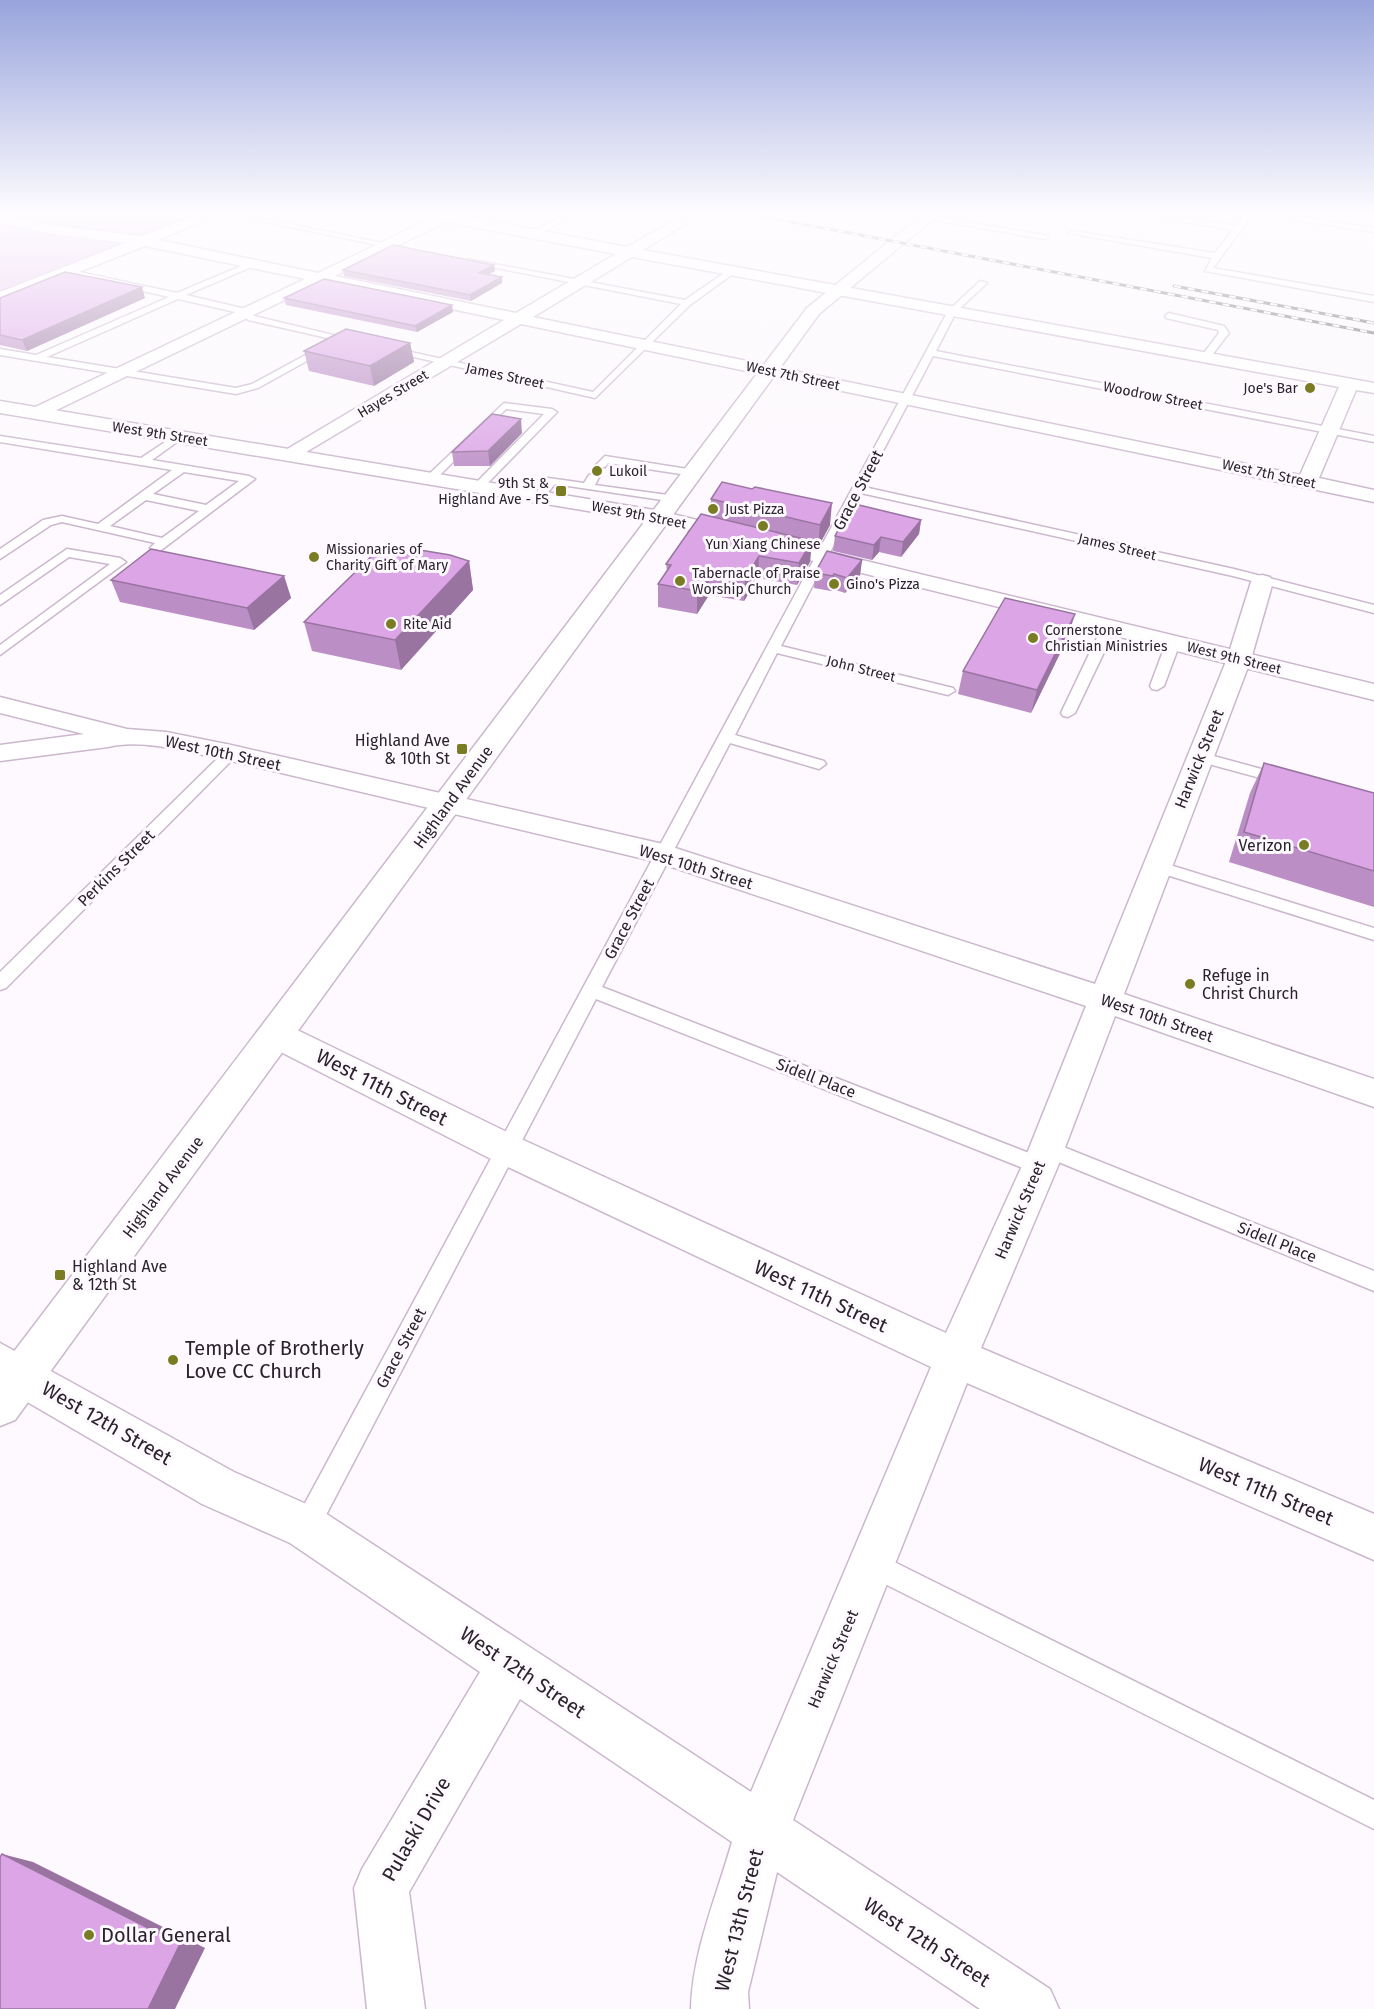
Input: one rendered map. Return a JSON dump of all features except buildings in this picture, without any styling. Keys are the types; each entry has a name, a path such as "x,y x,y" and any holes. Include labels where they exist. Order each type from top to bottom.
{"street":[{"path":"38,413 254,309"},
{"name":"West 7th Street","path":"469,309 1374,496"},
{"name":"Hayes Street","path":"291,455 536,309"},
{"name":"Highland Avenue","path":"7,1380 277,1035 816,309"},
{"path":"940,309 1374,388"},
{"path":"1307,482 1350,383"},
{"name":"West 9th Street","path":"0,407 538,497 589,490 660,517 1374,692"},
{"name":"Harwick Street","path":"761,1832 956,1358 1043,1157 1239,659 1262,582"},
{"name":"West 10th Street","path":"1,712 127,737 166,740 231,753 663,854 1105,1000 1374,1093"},
{"path":"0,753 127,737"},
{"name":"West 11th Street","path":"277,1035 506,1149 956,1358 1374,1537"},
{"name":"West 12th Street","path":"7,1380 218,1488 306,1527 1029,2009"},
{"name":"Pulaski Drive","path":"396,2009 381,1888 512,1665"},
{"name":"West 13th Street","path":"720,2009 724,1972 761,1832"}],"lane":[{"path":"39,357 149,309"},
{"path":"233,309 247,312 251,318 364,345"},
{"path":"646,345 681,309"},
{"name":"Grace Street","path":"306,1527 932,353 952,311"},
{"path":"1168,316 1221,328 1224,333 1206,357"},
{"path":"0,352 236,391 255,386 341,339"},
{"name":"James Street","path":"376,347 595,395 646,345"},
{"name":"Woodrow Street","path":"932,353 1374,439"},
{"path":"430,479 504,406 552,412 478,487"},
{"path":"143,462 177,436"},
{"path":"0,439 249,479 147,556"},
{"path":"601,465 605,459 694,473"},
{"path":"100,528 182,468"},
{"path":"589,490 603,489"},
{"path":"589,490 603,489 675,499"},
{"name":"James Street","path":"859,489 1234,573 1374,609"},
{"path":"144,496 208,508"},
{"path":"0,555 47,522 62,519 164,542"},
{"path":"0,600 67,553 124,562 0,651"},
{"path":"1068,714 1109,627"},
{"path":"1157,686 1173,643"},
{"name":"John Street","path":"774,648 948,691"},
{"path":"727,737 819,764"},
{"name":"Perkins Street","path":"0,983 231,753"},
{"path":"1200,757 1298,783"},
{"path":"1157,866 1374,934"},
{"name":"Sidell Place","path":"592,990 1374,1281"},
{"path":"872,1564 1374,1815"}],"railway":[{"path":"1247,309 1374,333"},
{"path":"1297,309 1374,323"}],"place":[{"name":"Joe's Bar","path":"1310,388"},
{"name":"Lukoil","path":"597,471"},
{"name":"9th St & Highland Ave - FS","path":"561,491"},
{"name":"Just Pizza","path":"713,509"},
{"name":"Yun Xiang Chinese","path":"763,526"},
{"name":"Missionaries of Charity Gift of Mary","path":"314,557"},
{"name":"Tabernacle of Praise Worship Church","path":"680,581"},
{"name":"Gino's Pizza","path":"834,584"},
{"name":"Rite Aid","path":"391,624"},
{"name":"Cornerstone Christian Ministries","path":"1033,638"},
{"name":"Highland Ave & 10th St","path":"462,749"},
{"name":"Verizon","path":"1304,845"},
{"name":"Refuge in Christ Church","path":"1190,984"},
{"name":"Highland Ave & 12th St","path":"60,1275"},
{"name":"Temple of Brotherly Love CC Church","path":"173,1360"},
{"name":"Dollar General","path":"89,1935"}]}
